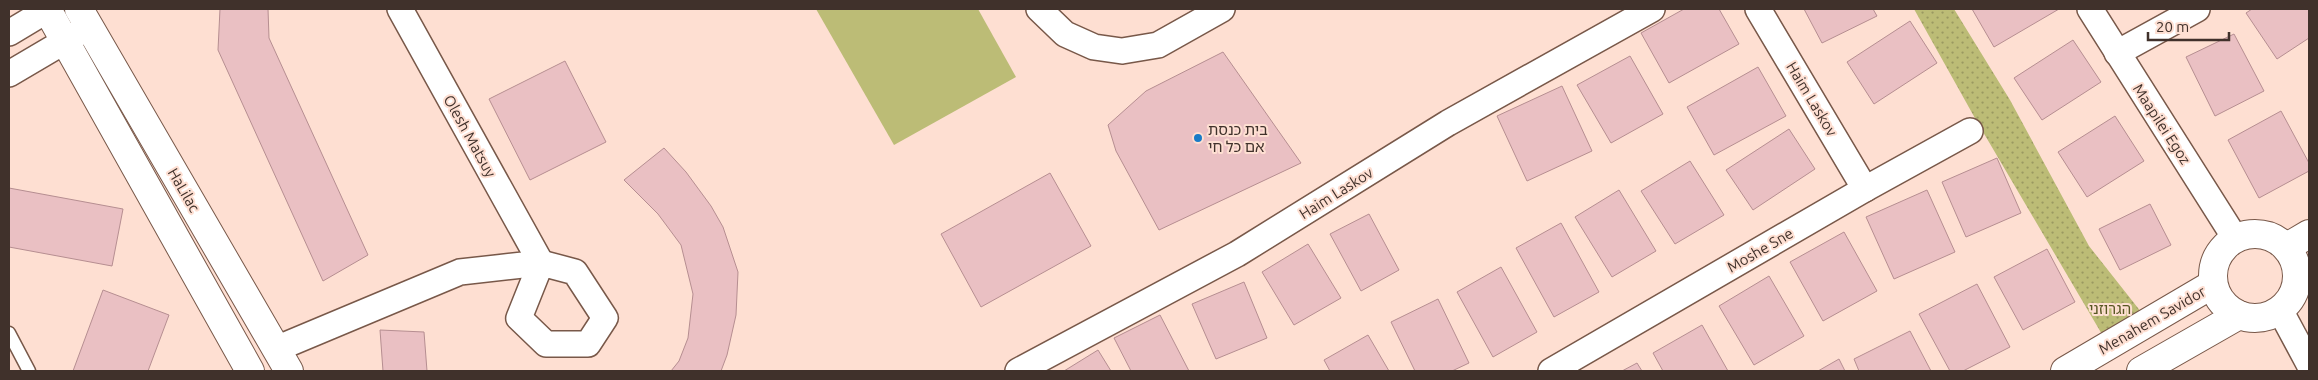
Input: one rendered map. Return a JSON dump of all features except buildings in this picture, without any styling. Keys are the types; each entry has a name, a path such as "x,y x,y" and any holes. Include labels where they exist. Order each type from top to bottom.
{"street":[{"path":"9,33 48,9"},
{"name":"HaLilac","path":"48,9 250,371"},
{"name":"Olesh Matsuy","path":"282,360 460,272 541,263 400,9"},
{"path":"1039,9 1065,34 1094,47 1122,51 1158,45 1222,9"},
{"name":"Haim Laskov","path":"1018,371 1237,254 1448,123 1652,9"},
{"name":"Haim Laskov","path":"1758,9 1866,189"},
{"name":"Maapilei Egoz","path":"2090,9 2235,238"},
{"path":"2117,53 2197,9"},
{"path":"9,74 65,40 84,18"},
{"name":"HaLilac","path":"84,18 282,360"},
{"name":"Moshe Sne","path":"1551,371 1970,131"},
{"path":"2248,233 2298,241 2294,259 2303,283 2280,310 2267,316 2253,318 2239,315 2227,308 2218,297 2213,284 2212,271 2216,257 2224,246 2235,238 2248,233"},
{"name":"Menahem Savidor","path":"2065,371 2213,284"},
{"path":"2280,310 2309,364"},
{"path":"2141,371 2239,315"}],"lane":[{"path":"9,333 29,371"}],"green space":[{"path":"816,9 978,9 1016,77 894,145"},
{"name":"הגרוזני","path":"1914,9 1954,9 2010,100 2089,246 2149,322 2103,336 1976,120"}],"place":[{"name":"בית כנסת אם כל חי","path":"1198,138"}]}
